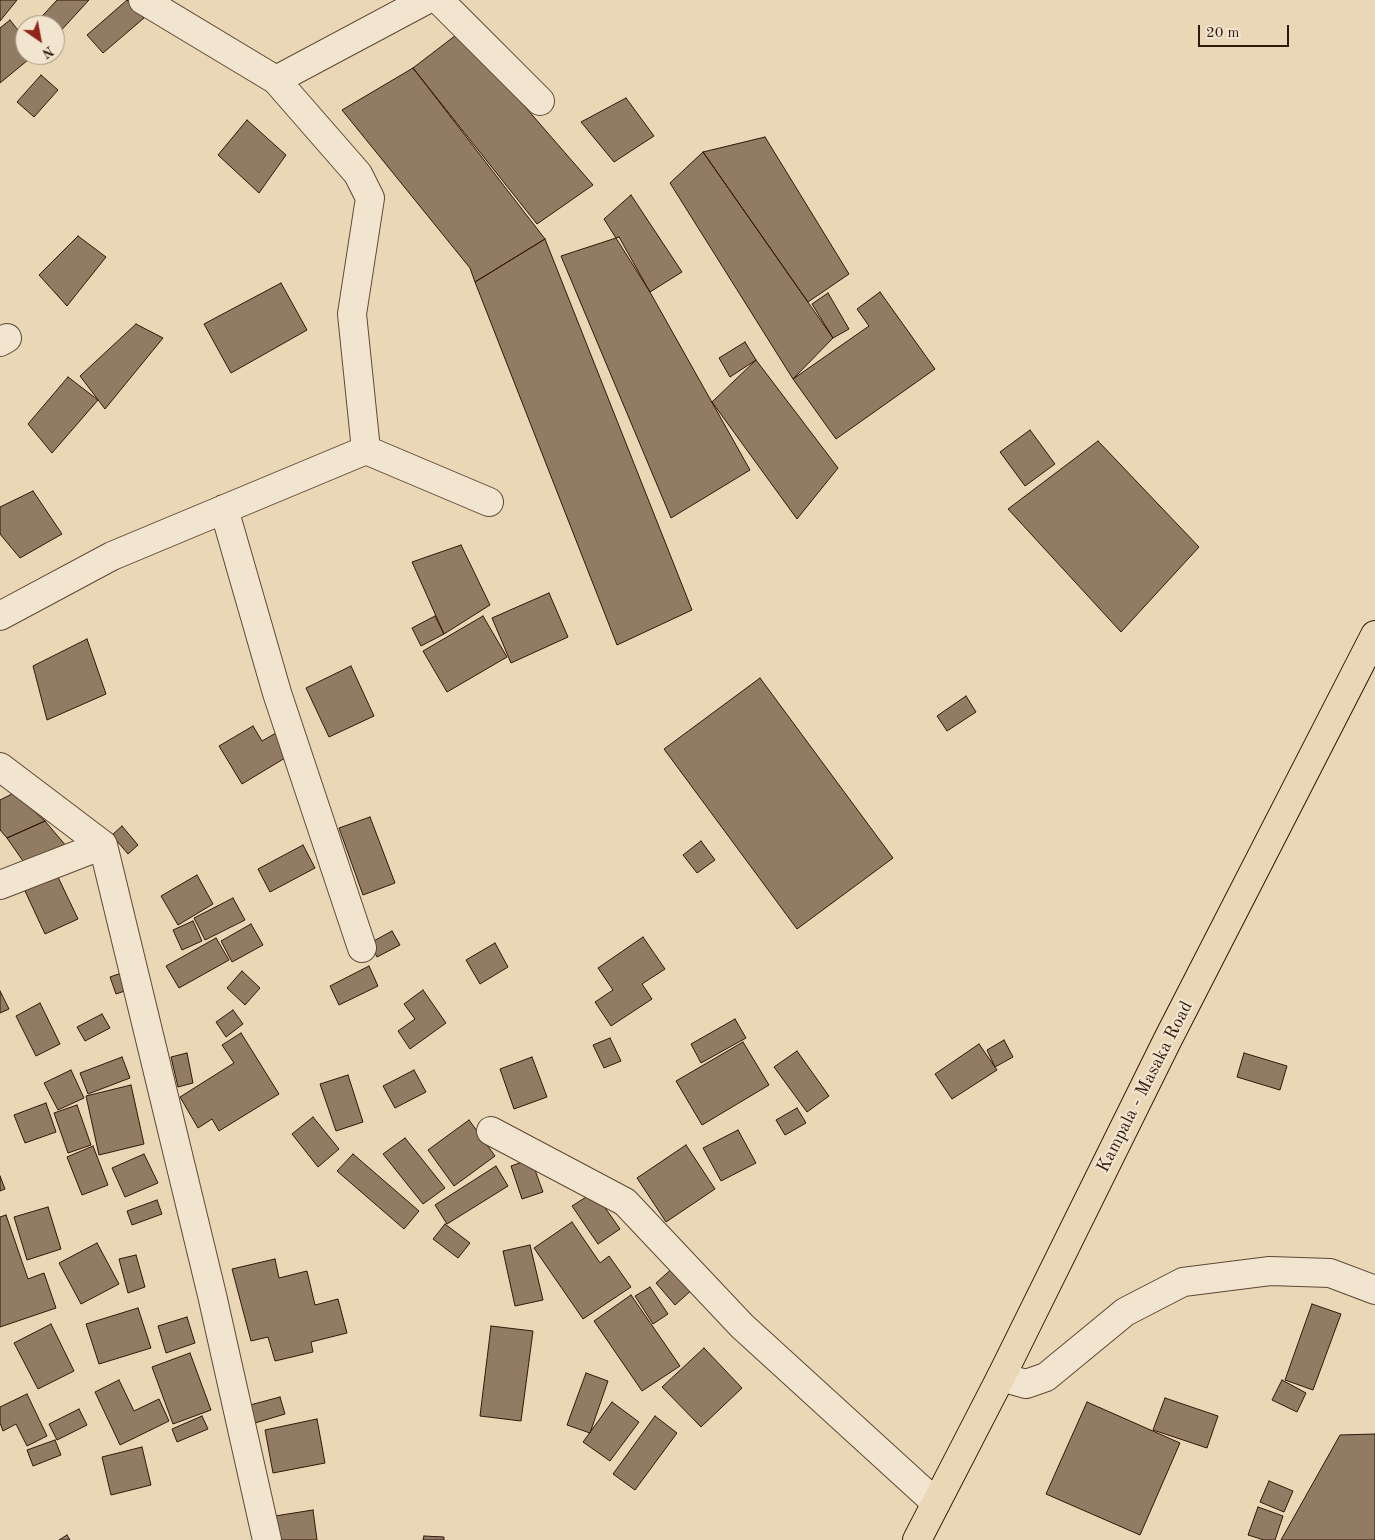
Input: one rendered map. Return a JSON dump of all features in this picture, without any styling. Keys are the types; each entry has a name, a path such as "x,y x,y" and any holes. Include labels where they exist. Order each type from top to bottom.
{"main road":[{"name":"Kampala - Masaka Road","path":"917,1540 1001,1377 1173,1030 1375,635"}],"street":[{"path":"143,0 276,80 358,174 370,198 352,314 366,450"},
{"path":"276,80 426,0"},
{"path":"439,0 540,101"},
{"path":"0,616 112,556 366,450 489,502"},
{"path":"224,509 277,693 362,948"},
{"path":"0,767 103,845 212,1295 267,1540"},
{"path":"0,885 103,845"},
{"path":"491,1131 625,1202 742,1326 936,1503"},
{"path":"1001,1377 1026,1384 1046,1377 1125,1312 1184,1282 1280,1271 1330,1274 1375,1290"}],"building":[{"path":"0,0 17,0 0,21"},
{"path":"57,0 89,0 65,26 65,15 43,15"},
{"path":"127,0 144,18 103,53 87,35"},
{"path":"10,20 15,26 15,65 22,65 0,83 0,28"},
{"path":"460,32 593,185 537,224 413,68"},
{"path":"413,68 545,239 475,282 470,268 342,110"},
{"path":"41,75 58,90 34,117 17,102"},
{"path":"626,98 654,136 614,162 581,122"},
{"path":"247,120 286,155 259,193 218,155"},
{"path":"765,137 849,274 808,302 703,152"},
{"path":"703,152 833,338 793,379 670,183"},
{"path":"631,195 682,272 650,292 604,219"},
{"path":"78,236 106,257 67,306 39,275"},
{"path":"619,237 750,470 671,518 561,256"},
{"path":"545,239 692,610 617,645 475,282"},
{"path":"281,283 307,330 231,373 204,324"},
{"path":"880,292 935,369 836,439 793,379 869,326 857,309"},
{"path":"828,293 849,329 833,338 812,304"},
{"path":"136,324 163,338 105,409 80,376"},
{"path":"745,342 756,360 730,377 719,358"},
{"path":"756,360 838,468 797,519 712,402"},
{"path":"68,377 98,400 52,453 28,424"},
{"path":"1030,430 1055,464 1025,486 1000,452"},
{"path":"1098,441 1199,547 1121,632 1008,509"},
{"path":"33,491 62,534 20,558 0,534 0,507"},
{"path":"461,545 490,605 444,634 412,562"},
{"path":"549,593 568,637 511,663 492,618"},
{"path":"435,616 444,634 421,646 412,628"},
{"path":"483,616 507,657 447,692 423,651"},
{"path":"87,639 106,694 47,720 33,666"},
{"path":"351,666 374,716 329,737 306,688"},
{"path":"760,678 893,858 797,929 664,749"},
{"path":"966,696 976,712 947,731 937,716"},
{"path":"253,726 262,741 276,733 290,755 242,784 219,746"},
{"path":"14,793 45,821 7,838 0,830 0,800"},
{"path":"370,817 395,883 363,895 339,828"},
{"path":"45,821 67,847 23,861 7,838"},
{"path":"122,826 138,845 128,854 112,835"},
{"path":"701,841 715,860 697,873 683,855"},
{"path":"303,845 315,868 270,892 258,869"},
{"path":"57,875 78,919 45,934 25,891"},
{"path":"197,875 213,904 178,925 161,896"},
{"path":"233,898 245,920 205,940 194,918"},
{"path":"193,921 202,941 182,950 173,930"},
{"path":"251,924 263,945 232,962 221,941"},
{"path":"392,931 400,945 377,957 370,943"},
{"path":"643,937 665,969 642,984 652,999 611,1026 595,1002 613,990 598,968"},
{"path":"216,938 229,960 179,988 166,966"},
{"path":"495,943 508,967 480,984 466,960"},
{"path":"369,966 378,986 339,1005 330,986"},
{"path":"130,970 136,987 116,994 110,977"},
{"path":"242,971 260,988 245,1005 227,988"},
{"path":"423,990 446,1023 410,1049 398,1031 415,1019 404,1004"},
{"path":"0,991 9,1009 0,1013"},
{"path":"40,1003 60,1044 36,1056 16,1016"},
{"path":"233,1010 243,1024 226,1037 216,1022"},
{"path":"102,1014 110,1028 85,1041 77,1027"},
{"path":"735,1019 746,1038 701,1063 691,1044"},
{"path":"241,1033 279,1094 219,1131 212,1119 198,1128 180,1097 234,1063 222,1045"},
{"path":"610,1038 621,1061 604,1068 593,1045"},
{"path":"1004,1040 1013,1057 995,1067 987,1050"},
{"path":"743,1042 769,1085 702,1125 676,1081"},
{"path":"979,1044 997,1070 952,1099 935,1074"},
{"path":"797,1051 829,1096 807,1112 774,1067"},
{"path":"187,1053 193,1083 178,1087 171,1057"},
{"path":"1244,1053 1287,1066 1280,1090 1237,1077"},
{"path":"122,1057 130,1078 88,1094 80,1073"},
{"path":"532,1057 547,1097 514,1109 500,1069"},
{"path":"71,1070 84,1098 58,1110 44,1083"},
{"path":"414,1070 426,1092 395,1108 383,1086"},
{"path":"348,1075 363,1122 336,1131 320,1084"},
{"path":"131,1085 144,1144 99,1155 86,1096"},
{"path":"46,1103 56,1132 25,1143 14,1115"},
{"path":"77,1105 91,1145 68,1153 54,1113"},
{"path":"797,1108 806,1123 785,1135 776,1120"},
{"path":"313,1117 339,1149 318,1167 292,1134"},
{"path":"469,1120 495,1156 454,1186 428,1150"},
{"path":"738,1130 756,1163 721,1181 703,1148"},
{"path":"405,1138 445,1188 423,1204 383,1154"},
{"path":"686,1145 715,1189 666,1222 637,1178"},
{"path":"93,1146 108,1185 82,1195 67,1157"},
{"path":"144,1154 158,1183 125,1197 112,1168"},
{"path":"353,1154 419,1211 404,1229 337,1171"},
{"path":"531,1159 543,1192 522,1199 511,1166"},
{"path":"496,1166 508,1186 447,1224 435,1205"},
{"path":"0,1176 5,1189 0,1191"},
{"path":"594,1192 620,1229 598,1244 572,1206"},
{"path":"157,1200 162,1214 132,1225 127,1211"},
{"path":"48,1207 61,1249 27,1260 14,1217"},
{"path":"6,1215 28,1279 44,1273 56,1308 0,1327 0,1217"},
{"path":"572,1222 600,1263 609,1256 631,1287 583,1319 534,1248"},
{"path":"445,1224 470,1243 458,1258 433,1239"},
{"path":"97,1243 119,1284 81,1304 59,1263"},
{"path":"530,1245 543,1300 515,1306 503,1251"},
{"path":"136,1255 145,1287 128,1293 119,1259"},
{"path":"275,1259 279,1278 307,1271 315,1305 338,1299 347,1333 311,1342 313,1352 275,1361 268,1337 251,1341 232,1269"},
{"path":"675,1266 694,1288 675,1305 656,1283"},
{"path":"650,1287 668,1314 653,1324 635,1296"},
{"path":"631,1295 680,1366 642,1391 594,1321"},
{"path":"1312,1304 1341,1314 1313,1390 1285,1380"},
{"path":"138,1308 151,1348 99,1364 86,1324"},
{"path":"187,1317 195,1343 166,1353 158,1326"},
{"path":"51,1324 74,1371 38,1389 14,1343"},
{"path":"491,1326 533,1331 521,1421 480,1416"},
{"path":"704,1348 742,1388 701,1427 662,1387"},
{"path":"190,1353 211,1410 173,1424 152,1367"},
{"path":"586,1373 608,1381 590,1433 567,1425"},
{"path":"119,1380 134,1411 159,1399 169,1421 120,1445 95,1392"},
{"path":"1282,1380 1306,1393 1297,1412 1272,1400"},
{"path":"27,1394 47,1436 27,1446 16,1424 3,1431 0,1423 0,1407"},
{"path":"280,1397 285,1414 255,1423 250,1405"},
{"path":"1165,1398 1218,1416 1207,1448 1153,1430"},
{"path":"612,1402 639,1422 610,1461 583,1442"},
{"path":"1087,1402 1180,1443 1140,1535 1046,1494"},
{"path":"79,1409 87,1425 57,1440 49,1424"},
{"path":"202,1416 208,1429 177,1442 172,1429"},
{"path":"655,1416 677,1433 635,1490 613,1474"},
{"path":"317,1419 325,1463 273,1473 265,1430"},
{"path":"1375,1434 1375,1540 1281,1540 1340,1435"},
{"path":"55,1440 61,1455 33,1466 27,1450"},
{"path":"142,1447 151,1485 111,1495 102,1457"},
{"path":"1269,1481 1293,1491 1284,1512 1260,1502"},
{"path":"1258,1507 1283,1516 1275,1540 1264,1540 1248,1535"},
{"path":"313,1510 317,1540 279,1540 275,1516"},
{"path":"67,1535 70,1540 59,1540"},
{"path":"424,1536 444,1537 444,1540 423,1540"}]}
